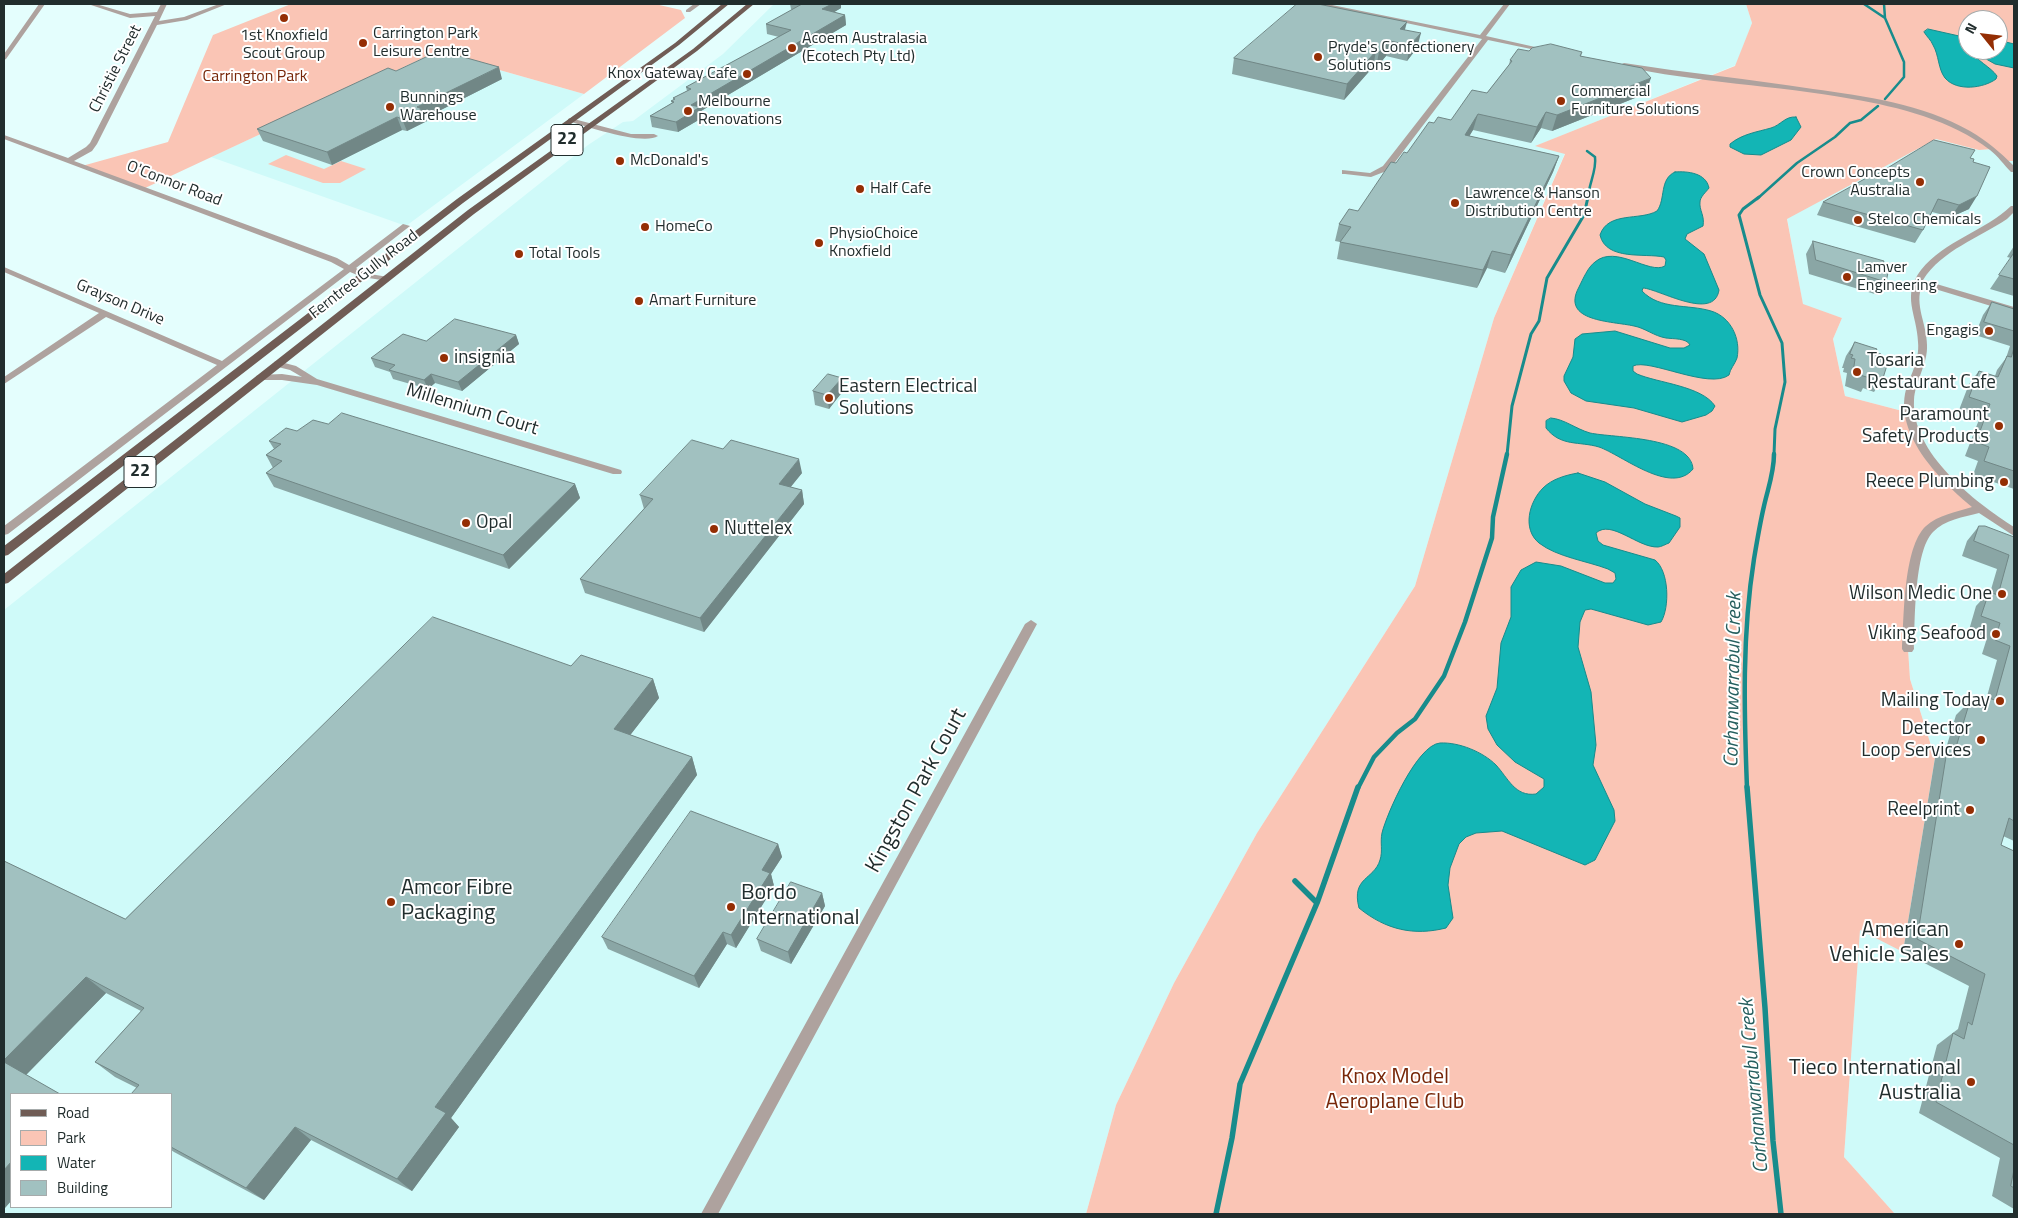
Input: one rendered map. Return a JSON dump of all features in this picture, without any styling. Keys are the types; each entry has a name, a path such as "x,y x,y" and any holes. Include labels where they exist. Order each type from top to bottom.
{"main road":[{"name":"Ferntree Gully Road","path":"4,552 362,275 683,39 726,4"},
{"name":"Ferntree Gully Road","path":"4,580 385,279 596,120 695,50 751,4"},
{"path":"214,390 257,369 277,364"}],"street":[{"path":"4,58 42,4"},
{"path":"91,4 130,16 158,14"},
{"name":"Christie Street","path":"65,160 91,146 164,4"},
{"path":"155,23 185,19 224,4"},
{"path":"688,11 698,4"},
{"path":"1319,4 1558,52"},
{"path":"1345,172 1372,175 1386,168 1507,4"},
{"path":"7,42 16,41"},
{"path":"1614,64 1863,98 1935,119 1967,133 2006,161 2014,170"},
{"path":"574,118 596,120 654,136 631,136 588,126 574,118"},
{"name":"O'Connor Road","path":"4,136 334,260 362,275 385,279"},
{"path":"2006,161 2014,161"},
{"path":"2014,208 1931,264 1918,281 1914,306 1923,345 1910,391 1910,419 1919,441 1932,459 1979,509 2014,532"},
{"name":"Ferntree Gully Road","path":"4,531 406,226"},
{"name":"O'Connor Road","path":"334,260 375,266"},
{"path":"375,266 385,279"},
{"name":"Grayson Drive","path":"4,269 224,365"},
{"path":"1918,281 2014,310"},
{"path":"4,381 105,313"},
{"name":"Millennium Court","path":"277,364 293,368 318,382"},
{"name":"Millennium Court","path":"259,378 282,377 318,382 617,472"},
{"path":"1908,649 1917,549 1922,538 1929,529 1940,523 1979,509"},
{"name":"Kingston Park Court","path":"709,1214 1031,624"}],"shaded area":[{"path":"774,4 1746,4 1752,23 1736,65 1536,146 1565,153 1494,318 1415,586 1257,833 1174,983 1116,1105 1086,1214 4,1214 4,610 588,145 623,122 633,121 723,54"},
{"path":"436,52 584,94 406,226 211,157"},
{"path":"1936,139 1979,150 1992,149 2006,161 2014,161 2014,1214 1895,1214 1844,1157 1860,929 1902,951 1915,887 1935,758 1910,679 1908,649 1931,459 1910,413 1845,396 1833,339 1842,318 1803,305 1787,218"}],"green space":[{"name":"Carrington Park","path":"291,4 655,4 681,10 685,18 584,94 436,52 143,189 82,166 168,142 213,35"},
{"name":"Knox Model Aeroplane Club","path":"1746,4 2014,4 2014,161 2006,161 1992,149 1979,150 1936,139 1787,219 1803,304 1842,318 1833,339 1845,396 1910,413 1919,441 1979,509 1940,523 1922,538 1908,649 1910,679 1935,758 1903,952 1860,930 1844,1157 1895,1214 1086,1214 1116,1105 1174,983 1257,833 1415,586 1494,318 1565,154 1535,146 1735,66 1752,23"},
{"path":"286,155 324,169 341,161 366,169 340,183 323,183 268,164"}],"water":[{"path":"1928,29 1958,36 1958,60 1979,60 1997,76 1996,79 1985,85 1970,87 1963,87 1950,82 1945,78 1935,49 1924,32"},
{"path":"2008,42 2014,44 2014,68 1995,64 1988,60 2008,60"},
{"path":"1796,117 1801,127 1791,140 1761,155 1744,154 1730,147 1730,144 1740,138 1774,127 1789,118"},
{"path":"1675,172 1696,174 1704,179 1709,188 1700,200 1703,226 1687,234 1685,239 1704,254 1719,290 1715,299 1707,303 1697,304 1643,288 1642,291 1649,297 1666,304 1702,309 1718,314 1729,323 1733,330 1736,336 1738,351 1737,358 1729,375 1720,379 1694,377 1652,366 1633,366 1633,371 1637,374 1690,389 1709,399 1715,406 1706,415 1682,422 1634,408 1586,401 1571,393 1564,381 1564,376 1573,357 1575,339 1582,334 1615,331 1670,348 1684,348 1690,345 1683,340 1662,337 1638,327 1591,318 1576,307 1575,299 1579,287 1592,264 1603,257 1613,256 1650,267 1658,268 1665,266 1666,260 1664,257 1627,254 1610,249 1600,235 1604,227 1617,219 1642,216 1657,211 1667,179"},
{"path":"1551,418 1561,420 1590,433 1649,440 1666,444 1679,450 1689,458 1693,469 1684,476 1672,478 1646,471 1599,447 1564,441 1558,438 1546,428 1546,421"},
{"path":"1578,473 1605,482 1645,504 1680,518 1680,527 1669,543 1659,547 1650,546 1609,529 1596,533 1598,541 1603,545 1655,560 1663,572 1667,590 1666,608 1661,622 1648,625 1591,609 1585,610 1580,622 1578,647 1591,692 1596,745 1593,765 1614,810 1615,821 1595,860 1585,865 1502,831 1476,833 1466,837 1459,844 1450,868 1448,885 1453,918 1446,928 1412,931 1379,922 1359,908 1358,890 1364,880 1377,867 1380,860 1382,833 1396,796 1413,767 1431,747 1440,743 1447,743 1463,746 1478,752 1491,760 1513,786 1523,793 1536,794 1544,787 1544,779 1515,762 1497,745 1488,729 1486,716 1497,688 1501,643 1511,617 1511,587 1521,570 1536,562 1561,566 1605,583 1613,583 1616,579 1615,573 1608,569 1546,548 1539,543 1530,530 1529,516 1531,508 1543,488 1564,476"}],"building":[{"path":"802,4 832,4 822,9 845,15 691,105 700,107 676,122 650,116 674,102 671,101 675,99 673,98 691,89 686,87 791,30 766,24"},
{"name":"Pryde's Confectionery Solutions","path":"1297,4 1318,4 1407,22 1400,29 1421,33 1410,45 1390,41 1379,52 1376,51 1347,84 1234,58"},
{"path":"1551,44 1582,52 1580,56 1642,68 1651,78 1557,115 1546,112 1537,127 1478,114 1465,135 1559,156 1511,255 1492,251 1483,270 1340,242 1351,227 1339,224 1349,209 1358,211 1391,162 1396,163 1404,152 1407,153 1429,122 1434,123 1438,117 1451,120 1472,90 1487,93 1512,61 1510,60 1518,49 1529,51 1532,48"},
{"name":"Bunnings Warehouse","path":"449,53 499,67 417,107 422,109 402,119 397,117 327,152 257,129 388,68 396,71 426,57"},
{"path":"1934,140 1975,150 1970,158 1974,159 1973,162 1990,167 1977,196 1959,205 1938,199 1923,230 1823,202 1870,176 1872,177"},
{"path":"1813,241 1884,261 1882,266 1889,268 1886,282 1816,260"},
{"path":"2014,253 2014,279 1999,275"},
{"path":"1992,302 2014,309 2014,331 1984,322"},
{"name":"insignia","path":"455,319 516,335 458,382 431,374 424,380 389,370 395,365 371,358 403,334 426,341"},
{"path":"1855,342 1877,349 1875,353 1881,354 1879,359 1888,362 1883,378 1871,374 1870,378 1853,373 1855,359 1851,358 1853,355 1850,354"},
{"name":"Paramount Safety Products","path":"2014,348 2014,471 1984,461 1989,447 1976,442 1990,404 1969,397 1979,371 1998,377 2007,356 2011,357"},
{"path":"828,374 842,378 827,395 813,391"},
{"name":"Opal","path":"342,413 575,484 503,555 266,473 282,461 266,455 281,444 269,441 286,428 297,431 313,420 328,424"},
{"name":"Nuttelex","path":"692,440 723,449 731,440 799,459 779,484 802,490 700,618 580,579 653,499 640,495"},
{"path":"1979,526 1985,526 2014,537 2014,821 2009,818 2001,845 2014,851 2014,1145 1936,1102 1953,1033 1964,1039 1968,1022 1972,1025 1985,974 1917,939 1948,744 1956,747 1970,701 1985,708 1988,698 1995,700 2010,646 1995,640 2000,623 1981,616 1989,592 1998,595 2009,555 1974,541"},
{"name":"Amcor Fibre Packaging","path":"433,617 571,666 581,655 653,679 614,729 692,757 435,1107 446,1113 397,1179 295,1127 246,1188 172,1148 172,1093 132,1093 139,1085 95,1062 144,1008 86,977 4,1060 4,861 125,919"},
{"name":"Bordo International","path":"691,811 778,844 762,870 770,873 731,935 723,932 694,976 602,937"},
{"path":"791,882 822,893 788,952 757,939"},
{"path":"4,1062 58,1093 10,1093 10,1163 4,1170"},
{"path":"2014,1170 2014,1188 2011,1186"}],"waterway":[{"path":"1864,4 1885,18"},
{"path":"1884,4 1885,18"},
{"name":"Corhanwarrabul Creek","path":"1885,18 1904,62 1904,77 1885,99"},
{"name":"Corhanwarrabul Creek","path":"1757,199 1797,163 1835,137 1850,123 1861,120 1878,106"},
{"path":"1587,151 1595,157 1594,173 1588,199"},
{"path":"1507,455 1512,406 1531,334 1539,321 1547,278 1584,215 1588,197"},
{"name":"Corhanwarrabul Creek","path":"1759,197 1743,209 1739,215 1760,295 1782,343 1785,382 1775,429 1774,455"},
{"path":"1358,788 1374,757 1397,733 1415,719 1444,676 1465,622 1492,538 1493,517 1507,454"},
{"name":"Corhanwarrabul Creek","path":"1747,788 1745,702 1747,616 1754,559 1772,474 1774,455"},
{"path":"1317,903 1358,787"},
{"name":"Corhanwarrabul Creek","path":"1747,787 1765,1008 1773,1141 1781,1214"},
{"path":"1295,881 1317,903"},
{"path":"1216,1214 1232,1138 1240,1084 1317,903"}],"place":[{"name":"1st Knoxfield Scout Group","path":"284,18"},
{"name":"Carrington Park Leisure Centre","path":"363,43"},
{"name":"Acoem Australasia (Ecotech Pty Ltd)","path":"792,48"},
{"name":"Pryde's Confectionery Solutions","path":"1318,57"},
{"name":"Knox Gateway Cafe","path":"747,74"},
{"name":"Commercial Furniture Solutions","path":"1561,101"},
{"name":"Bunnings Warehouse","path":"390,107"},
{"name":"Melbourne Renovations","path":"688,111"},
{"name":"McDonald's","path":"620,161"},
{"name":"Crown Concepts Australia","path":"1920,182"},
{"name":"Half Cafe","path":"860,189"},
{"name":"Lawrence & Hanson Distribution Centre","path":"1455,203"},
{"name":"Stelco Chemicals","path":"1858,220"},
{"name":"HomeCo","path":"645,227"},
{"name":"PhysioChoice Knoxfield","path":"819,243"},
{"name":"Total Tools","path":"519,254"},
{"name":"Lamver Engineering","path":"1847,277"},
{"name":"Amart Furniture","path":"639,301"},
{"name":"Engagis","path":"1989,331"},
{"name":"insignia","path":"444,358"},
{"name":"Tosaria Restaurant Cafe","path":"1857,372"},
{"name":"Eastern Electrical Solutions","path":"829,398"},
{"name":"Paramount Safety Products","path":"1999,426"},
{"name":"Reece Plumbing","path":"2004,482"},
{"name":"Opal","path":"466,523"},
{"name":"Nuttelex","path":"714,529"},
{"name":"Wilson Medic One","path":"2002,594"},
{"name":"Viking Seafood","path":"1996,634"},
{"name":"Mailing Today","path":"2000,701"},
{"name":"Detector Loop Services","path":"1981,740"},
{"name":"Reelprint","path":"1970,810"},
{"name":"Amcor Fibre Packaging","path":"391,902"},
{"name":"Bordo International","path":"731,907"},
{"name":"American Vehicle Sales","path":"1959,944"},
{"name":"Tieco International Australia","path":"1971,1082"}]}
